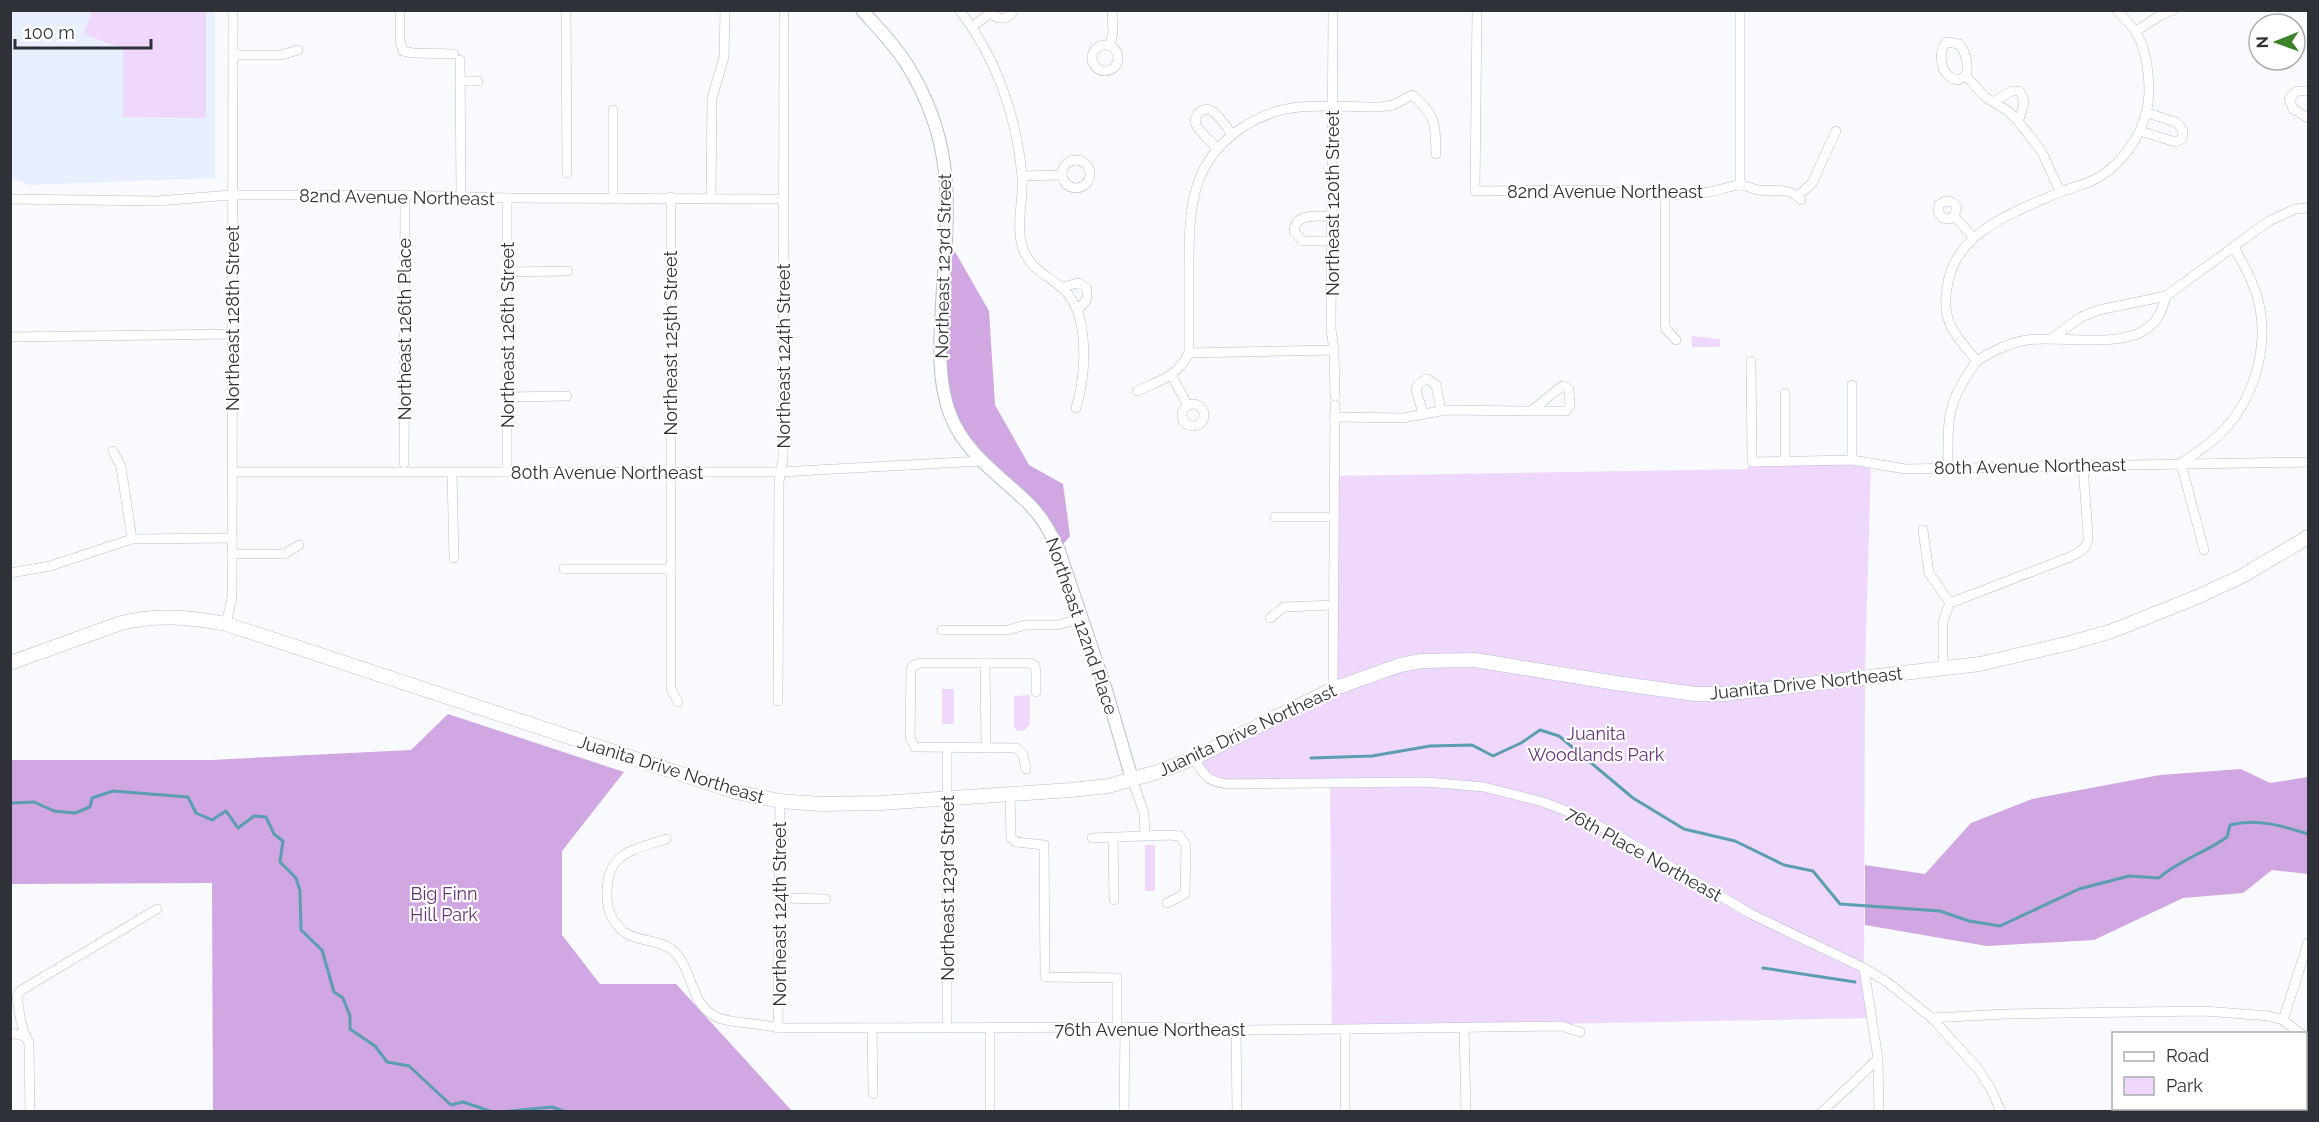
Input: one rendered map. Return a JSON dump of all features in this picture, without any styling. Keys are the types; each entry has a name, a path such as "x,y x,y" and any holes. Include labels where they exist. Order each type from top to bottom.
{"main road":[{"name":"Juanita Drive Northeast","path":"10,663 140,618 193,618 226,624 736,792 780,801 820,804 880,803 1086,789 1132,779 1194,758 1333,689 1400,665 1422,661 1475,660 1695,694 1724,694 1943,669 2021,655 2122,627 2172,608 2244,575 2308,537"}],"street":[{"name":"Northeast 128th Street","path":"226,624 232,598 233,10"},
{"path":"400,10 400,40 403,51 457,57 460,81 461,196"},
{"path":"566,10 567,173"},
{"path":"711,198 712,98 724,57 724,10"},
{"name":"Northeast 124th Street","path":"778,701 780,472 783,458 784,10"},
{"name":"Northeast 123rd Street","path":"862,10 905,61 928,103 939,132 947,187 942,376 950,414 968,446 982,461"},
{"path":"959,10 972,27 996,73 1013,123 1022,176 1020,234 1024,250 1041,274 1062,287 1078,310 1082,328 1082,387 1076,408"},
{"path":"972,27 989,12 1001,19 1009,16 1014,10"},
{"path":"1110,45 1113,32 1112,10"},
{"name":"Northeast 120th Street","path":"1333,10 1331,216 1331,329 1334,350 1335,401 1333,689"},
{"name":"82nd Avenue Northeast","path":"1477,10 1475,191 1602,190 1618,193 1665,194 1708,192 1740,185 1760,190 1782,189 1799,198 1812,183 1836,131"},
{"path":"1740,10 1740,185"},
{"path":"1977,361 1958,338 1949,321 1946,307 1948,275 1956,256 1973,237 2000,220 2060,192 2099,178 2130,148 2140,131 2147,113 2149,81 2145,57 2136,31 2117,10"},
{"path":"2136,31 2173,10"},
{"path":"232,55 281,55 298,50"},
{"path":"1966,76 1985,97 2008,111 2018,121 2042,152 2060,192"},
{"path":"460,81 478,81"},
{"path":"1993,102 2012,92 2019,91 2024,96 2024,103 2018,121"},
{"path":"2308,91 2297,91 2289,99 2293,109 2308,118"},
{"path":"1137,391 1172,376 1182,366 1189,353 1189,218 1193,194 1201,174 1220,144 1232,134 1273,112 1293,107 1380,107 1393,105 1412,95 1427,108 1436,125 1436,154"},
{"path":"1220,144 1196,125 1196,117 1200,111 1206,109 1213,112 1232,134"},
{"path":"613,110 614,198"},
{"path":"2140,131 2175,142 2182,139 2183,130 2179,124 2147,113"},
{"path":"1022,176 1062,175"},
{"path":"1665,194 1665,328 1676,340"},
{"name":"82nd Avenue Northeast","path":"10,199 157,201 231,195 405,195 507,198 783,199"},
{"name":"Northeast 126th Place","path":"404,463 405,195"},
{"name":"Northeast 125th Street","path":"671,197 671,689 678,702"},
{"name":"Northeast 126th Street","path":"507,198 507,472"},
{"path":"2050,339 2081,317 2099,310 2166,296 2276,217 2295,209 2308,208"},
{"path":"1331,216 1305,217 1298,220 1294,225 1294,232 1303,241 1331,241"},
{"path":"1954,216 1973,237"},
{"path":"2204,550 2181,463 2221,433 2233,419 2247,396 2258,367 2261,348 2259,305 2254,286 2234,248"},
{"path":"507,272 568,271"},
{"path":"1062,287 1078,282 1087,288 1087,298 1078,310"},
{"path":"1948,467 1948,419 1953,398 1977,361 1995,350 2028,340 2116,339 2135,336 2153,324 2166,296"},
{"path":"10,337 232,334"},
{"path":"1189,353 1334,350"},
{"name":"80th Avenue Northeast","path":"1751,361 1752,462 1852,460 1905,469 2308,462"},
{"path":"1172,376 1188,406"},
{"path":"1423,413 1417,387 1421,381 1426,379 1436,385 1441,410"},
{"path":"1852,385 1852,460"},
{"path":"1785,393 1785,461"},
{"path":"507,397 567,396"},
{"path":"1334,417 1403,418 1441,410 1531,411"},
{"path":"113,452 121,467 132,539"},
{"name":"80th Avenue Northeast","path":"232,472 780,472 982,461"},
{"name":"Northeast 122nd Place","path":"982,461 1032,507 1048,529 1059,551 1132,779"},
{"path":"1943,669 1943,621 1950,603 2084,550 2089,540 2083,466"},
{"path":"452,473 454,558"},
{"path":"1275,517 1334,517"},
{"path":"1923,530 1929,573 1950,603"},
{"path":"10,573 50,566 132,539 232,538"},
{"path":"232,554 284,554 299,545"},
{"path":"564,569 671,569"},
{"path":"1270,618 1284,607 1333,605"},
{"path":"942,630 1008,630 1025,625 1058,625 1082,618"},
{"path":"1026,769 1023,754 1016,748 920,748 914,746 910,738 911,670 914,665 920,663 1029,663 1034,665 1036,670 1036,692"},
{"path":"985,663 986,748"},
{"name":"Northeast 123rd Street","path":"946,748 948,1028"},
{"name":"76th Place Northeast","path":"1194,758 1205,776 1213,782 1227,784 1426,782 1484,788 1542,802 1577,815 1751,914 1864,968 1887,982 1932,1018 1978,1069 1991,1089 2001,1112"},
{"path":"1132,779 1144,813 1145,835"},
{"path":"1010,794 1011,838 1016,842 1044,844 1045,977 1116,978 1121,1028 1124,1112"},
{"name":"Northeast 124th Street","path":"778,1028 780,801"},
{"path":"1092,838 1180,836 1186,845 1185,894 1167,903"},
{"path":"1113,837 1114,900"},
{"name":"76th Avenue Northeast","path":"666,839 627,852 616,860 609,871 607,882 607,904 610,916 625,933 668,947 680,957 687,968 696,996 702,1006 720,1018 778,1028 1165,1026 1236,1030 1561,1026 1580,1032"},
{"path":"778,898 826,899"},
{"path":"30,1112 29,1043 25,1036 17,996 20,991 157,909"},
{"path":"2283,1020 2308,943"},
{"path":"1864,968 1878,1059 1879,1112"},
{"path":"1932,1018 2005,1014 2204,1011 2269,1016 2283,1020 2298,1032"},
{"path":"872,1028 873,1094"},
{"path":"990,1028 990,1112"},
{"path":"1464,1028 1466,1112"},
{"path":"1345,1029 1345,1112"},
{"path":"1236,1030 1236,1112"},
{"path":"10,1033 25,1036"},
{"path":"1822,1112 1878,1059"}],"shaded area":[{"path":"11,11 215,11 215,178 29,185 11,177"}],"green space":[{"path":"92,11 206,11 206,118 123,117 123,49 84,34"},
{"path":"946,236 989,311 995,405 1029,465 1063,484 1070,536 1061,547 982,461 945,396"},
{"path":"1692,336 1720,339 1720,347 1692,347"},
{"name":"Juanita Woodlands Park","path":"1752,462 1871,462 1865,670 1864,968 1872,1018 1332,1028 1330,783 1213,782 1194,758 1333,689 1334,476 1747,469"},
{"path":"942,689 954,689 954,724 942,724"},
{"path":"1030,695 1030,724 1025,730 1017,731 1014,727 1014,696"},
{"name":"Big Finn Hill Park","path":"448,714 624,772 562,851 562,935 600,984 676,984 792,1111 213,1111 212,883 11,884 11,760 211,760 411,750"},
{"path":"2241,769 2270,783 2308,777 2308,874 2272,870 2243,893 2183,898 2094,940 1987,946 1865,925 1865,865 1925,874 1971,823 2032,799 2160,775"},
{"path":"1145,845 1155,845 1155,891 1145,891"}],"waterway":[{"path":"1311,758 1372,756 1430,746 1472,745 1493,756 1521,743 1540,730 1559,736 1633,798 1684,829 1735,841 1784,865 1813,871 1840,904 1940,911 1969,921 2000,926 2079,889 2129,876 2159,878 2175,866 2227,837 2230,825 2260,823 2308,834"},
{"path":"10,805 34,802 54,811 75,813 90,807 92,798 113,791 188,797 196,813 212,820 226,811 238,828 254,816 266,817 274,834 283,841 280,862 296,878 300,891 301,930 322,950 334,992 343,998 350,1016 350,1029 375,1046 387,1062 409,1066 451,1105 463,1102 493,1112"},
{"path":"1763,968 1855,982"},
{"path":"500,1112 552,1107 566,1112"}]}
